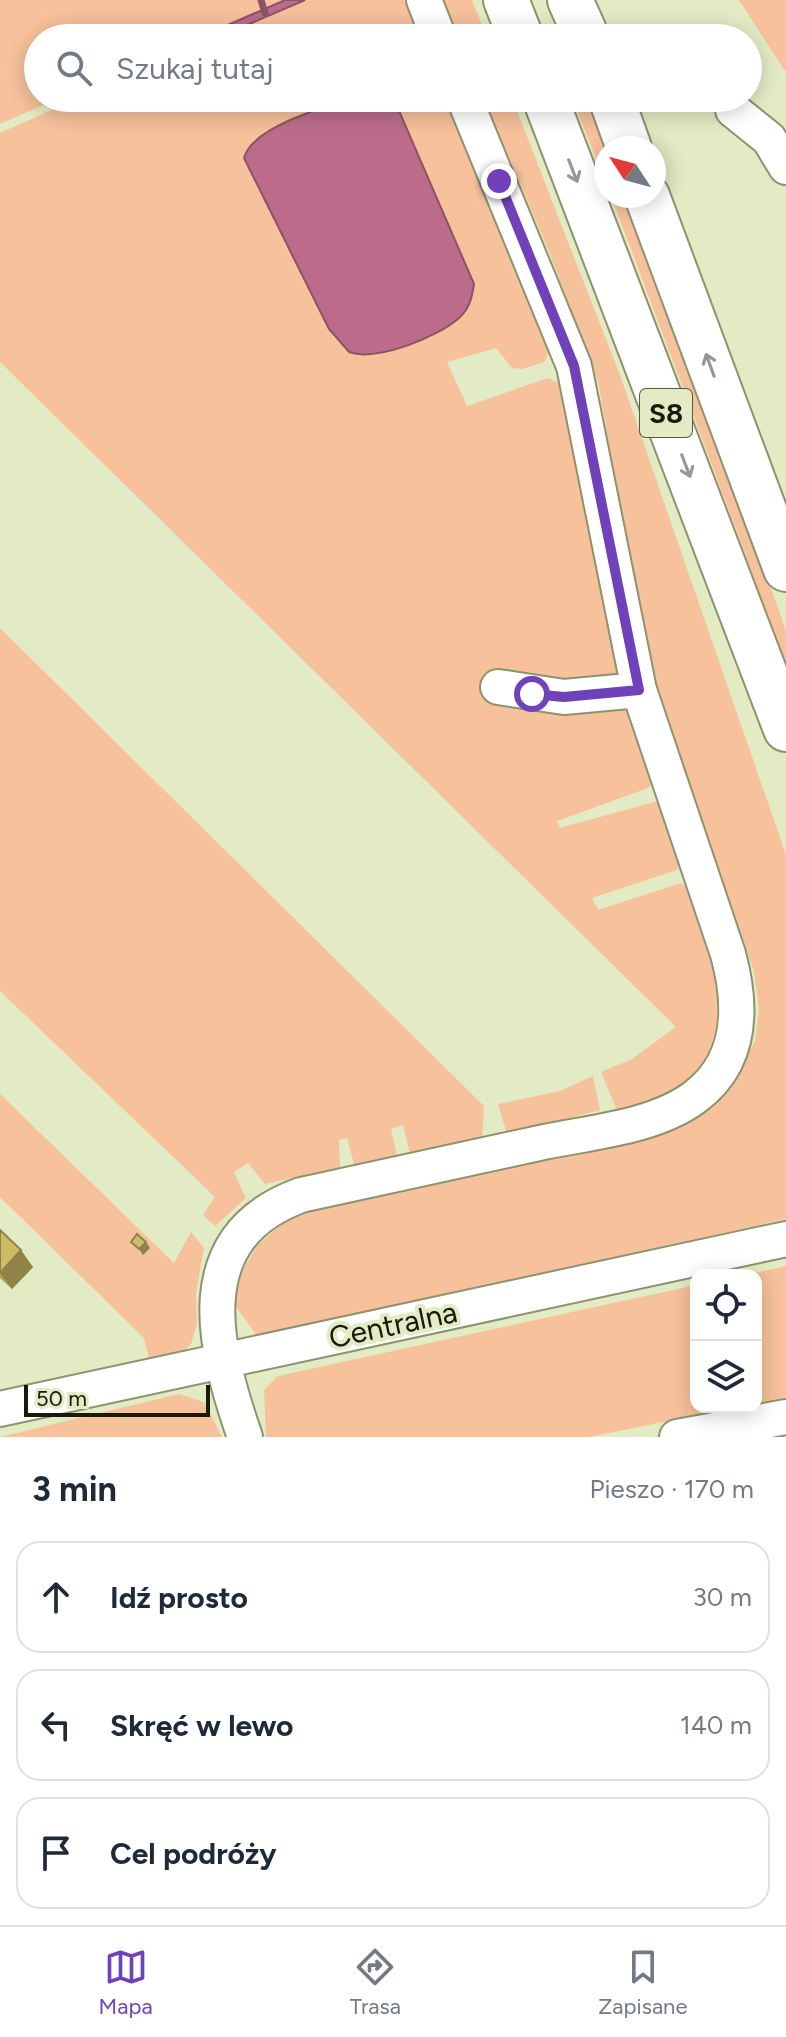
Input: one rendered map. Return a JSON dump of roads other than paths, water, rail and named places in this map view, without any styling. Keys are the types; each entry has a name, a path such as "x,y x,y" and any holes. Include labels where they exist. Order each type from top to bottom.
{"highway":[{"path":"570,0 581,24"},
{"name":"S8","path":"550,112 786,729"},
{"path":"616,112 625,136"},
{"name":"S8","path":"651,208 786,569"}],"street":[{"path":"424,0 433,24"},
{"path":"245,1437 223,1363 217,1293 224,1259 238,1237 276,1204 301,1195 664,1113 697,1096 730,1052 738,1014 738,993 639,690 574,366 470,112"},
{"path":"735,112 769,139 786,167"},
{"path":"498,687 564,697 639,690"},
{"name":"Centralna","path":"0,1409 786,1239"},
{"path":"677,1437 786,1417"}],"waterway":[{"path":"261,0 265,13"}]}
